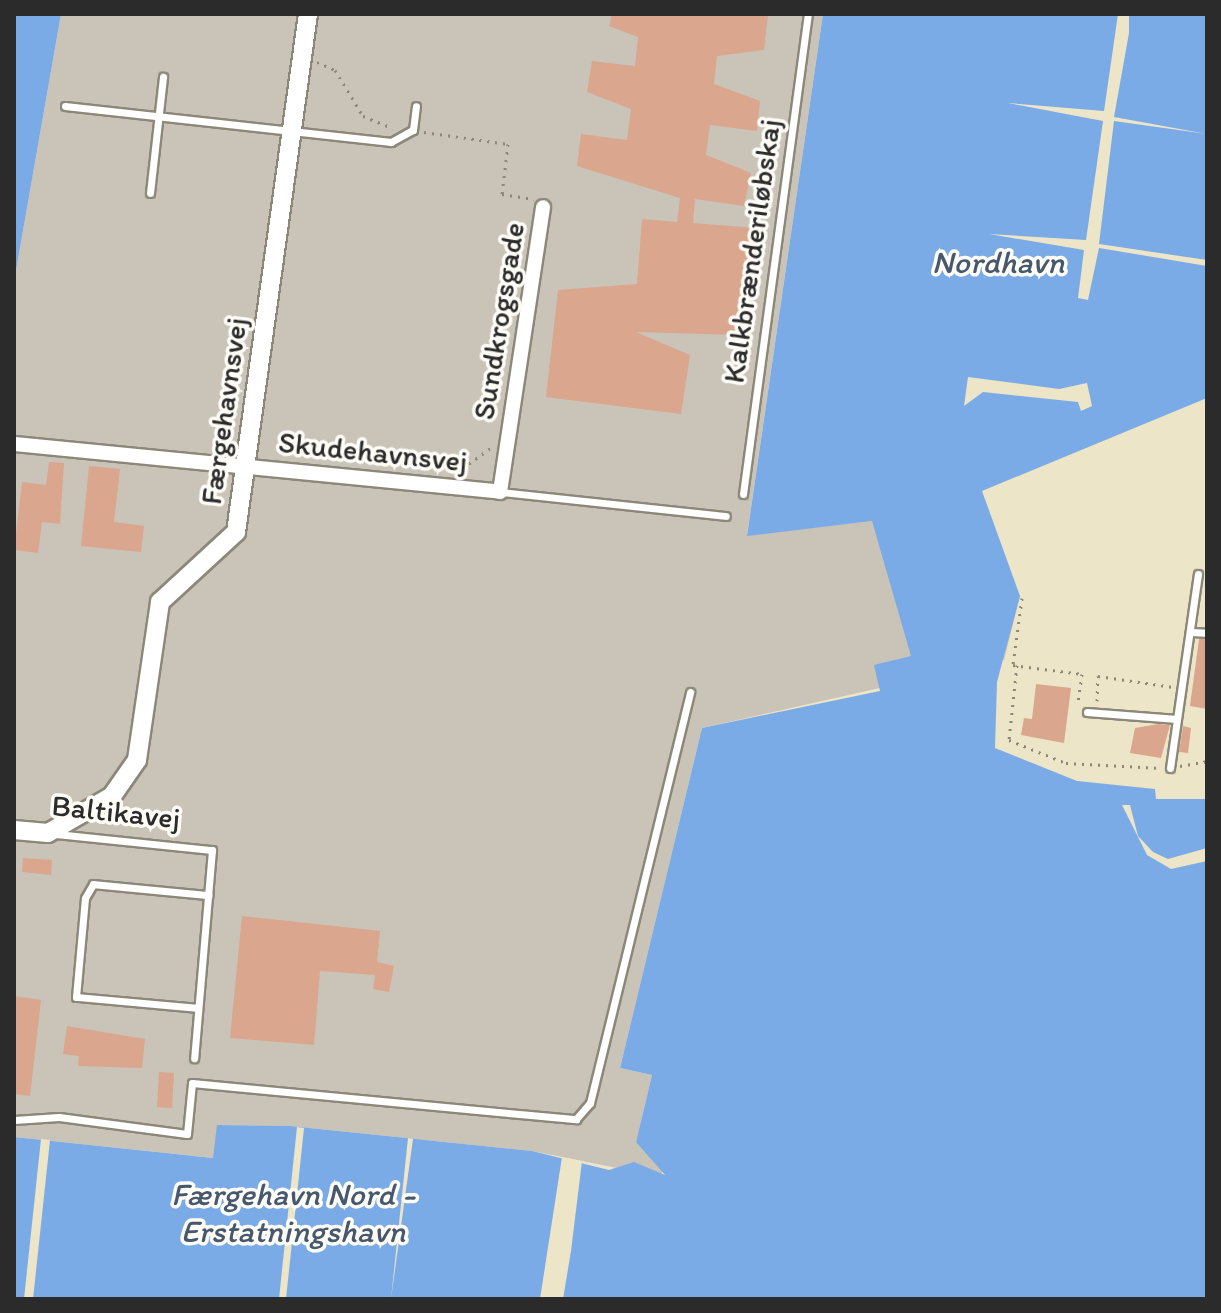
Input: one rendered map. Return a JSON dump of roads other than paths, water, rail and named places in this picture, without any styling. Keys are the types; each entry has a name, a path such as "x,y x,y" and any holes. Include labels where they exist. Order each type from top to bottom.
{"street":[{"name":"Færgehavnsvej","path":"48,833 112,796 137,760 153,619 173,587 219,555 236,532 308,14"},
{"name":"Sundkrogsgade","path":"500,492 543,207"},
{"name":"Skudehavnsvej","path":"14,446 245,465 500,492"},
{"name":"Baltikavej","path":"14,830 48,833"}],"lane":[{"name":"Kalkbrænderiløbskaj","path":"743,494 808,14"},
{"path":"150,193 163,77"},
{"path":"65,106 391,142 413,130 416,106"},
{"name":"Skudehavnsvej","path":"500,492 726,516"},
{"path":"1170,768 1198,574"},
{"path":"1190,632 1207,633"},
{"path":"14,1120 59,1117 187,1134 192,1083 576,1119 590,1103 690,692"},
{"path":"1087,712 1177,719"},
{"name":"Baltikavej","path":"48,833 212,850 208,895"},
{"path":"194,1058 208,895 93,884 85,898 76,997 198,1008"}],"water":[{"path":"14,14 61,14 14,282"},
{"path":"823,14 1207,14 1207,398 982,491 1020,596 997,682 995,748 1077,781 1155,789 1156,799 1207,799 1207,1299 14,1299 14,1137 213,1158 217,1125 290,1126 532,1151 609,1170 634,1162 665,1175 636,1142 652,1075 620,1068 702,728 880,691 874,665 911,656 872,521 747,536"}],"water label":[{"name":"Nordhavn","path":"998,262"},
{"name":"Færgehavn Nord - Erstatningshavn","path":"293,1214"}]}
